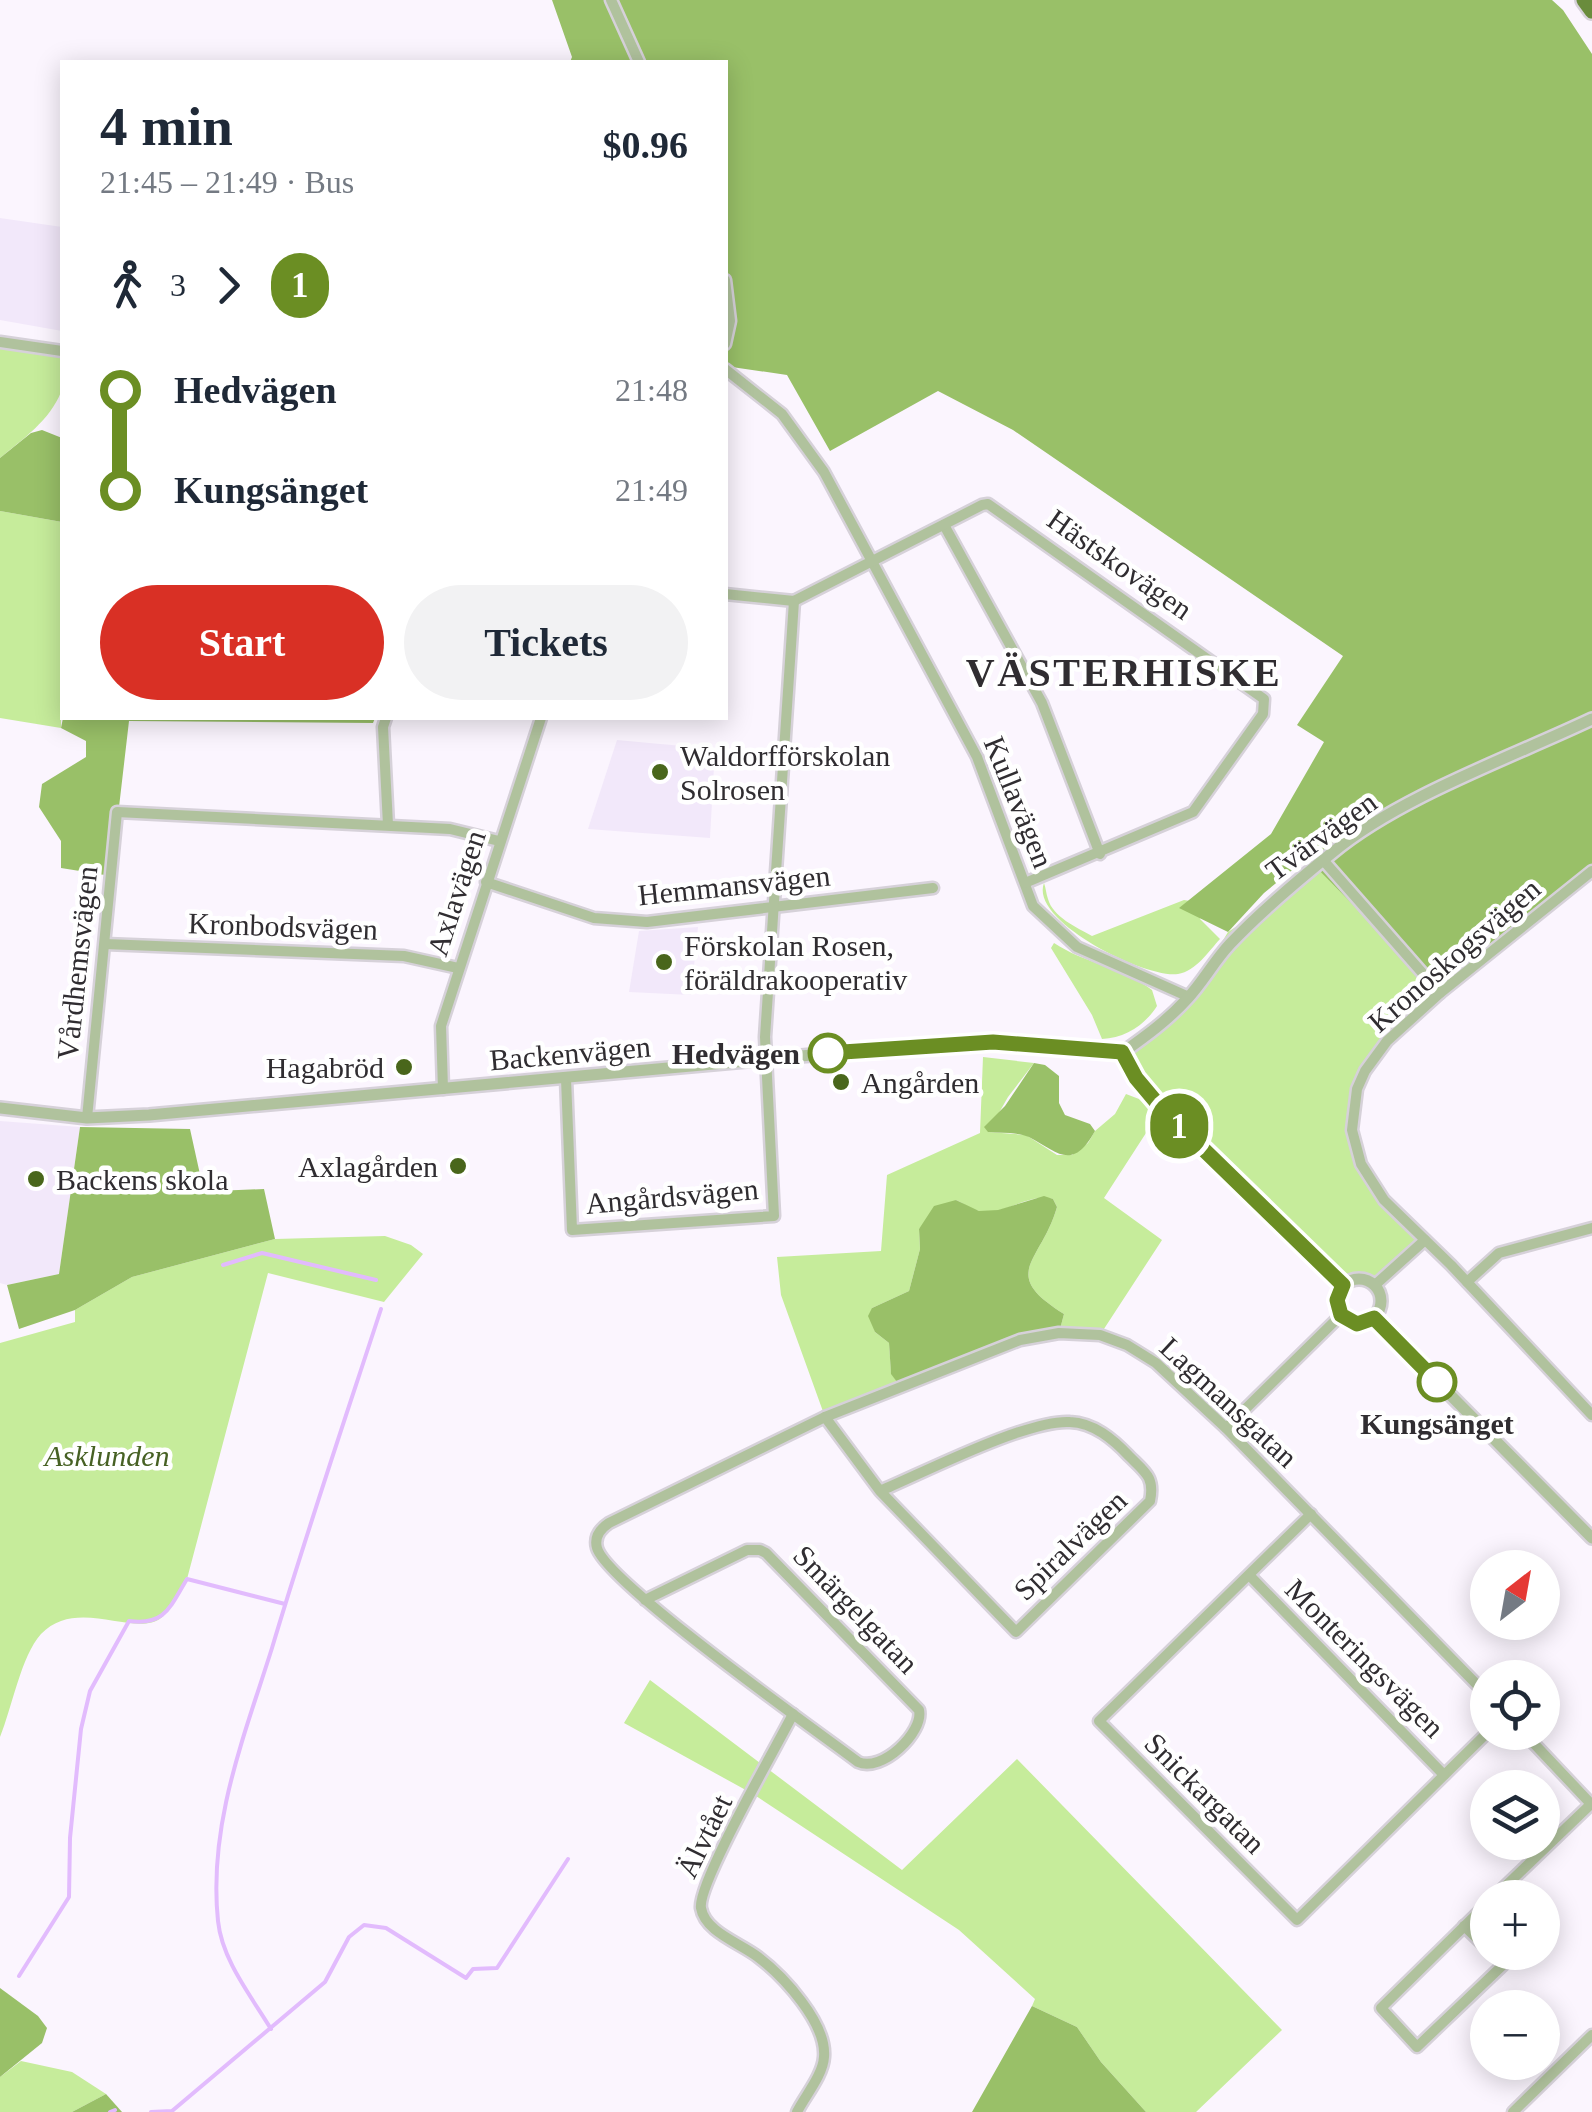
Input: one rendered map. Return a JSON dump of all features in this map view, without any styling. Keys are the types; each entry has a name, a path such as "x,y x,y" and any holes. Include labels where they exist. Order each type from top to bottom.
{"highway":[{"path":"1584,0 1592,11"}],"street":[{"path":"611,0 639,60"},
{"path":"728,305 728,330"},
{"path":"0,342 60,351"},
{"name":"Kullavägen","path":"728,372 758,392 798,432 824,472 977,757 1033,906 1077,946 1189,998"},
{"name":"Hästskovägen","path":"794,601 982,504 995,506 1264,699 1263,714 1193,812 1026,883"},
{"path":"944,525 1042,704 1100,854"},
{"path":"728,594 794,601 764,1060"},
{"name":"Tvärvägen","path":"1122,1052 1158,1028 1189,998 1227,947 1323,860 1378,822 1592,718"},
{"path":"385,720 388,825 460,830 500,840"},
{"name":"Axlavägen","path":"443,1088 440,1031 540,720"},
{"name":"Vårdhemsvägen","path":"87,1118 117,812 388,825"},
{"path":"1323,860 1440,993"},
{"name":"Kronoskogsvägen","path":"1592,870 1440,993 1374,1057 1357,1089 1352,1118 1354,1143 1366,1174 1384,1200 1592,1414"},
{"name":"Hemmansvägen","path":"486,882 576,913 627,922 933,888"},
{"name":"Kronbodsvägen","path":"105,944 404,956 458,968"},
{"name":"Backenvägen","path":"0,1108 87,1118 912,1046 993,1042 1122,1052"},
{"path":"1122,1052 1136,1078 1162,1109 1343,1285"},
{"name":"Angårdsvägen","path":"566,1079 572,1230 774,1216 764,1060"},
{"path":"1466,1282 1499,1253 1592,1228"},
{"path":"1374,1285 1425,1240"},
{"path":"1357,1279 1374,1285 1382,1301 1374,1318 1357,1324 1341,1315 1337,1300 1343,1285 1357,1279"},
{"path":"1226,1428 1341,1315"},
{"path":"1374,1318 1592,1538"},
{"name":"Lagmansgatan","path":"598,1534 609,1523 825,1416 1020,1340 1081,1332 1127,1345 1156,1364 1226,1428 1470,1678"},
{"name":"Spiralvägen","path":"825,1416 880,1491 1016,1632 1150,1501 1153,1486 1146,1472 1116,1443 1099,1430 1071,1422 1039,1424 880,1491"},
{"name":"Snickargatan","path":"1310,1514 1099,1722 1297,1920 1470,1750"},
{"name":"Smärgelgatan","path":"598,1534 600,1555 646,1600 867,1766 884,1761 918,1728 921,1716 914,1704 760,1550 747,1550 646,1600"},
{"name":"Monteringsvägen","path":"1250,1576 1444,1775"},
{"name":"Älvtået","path":"793,1714 716,1863 701,1908 714,1929 757,1956 782,1978 822,2041 824,2059 797,2112"},
{"path":"1512,1880 1591,1804 1539,1750"},
{"path":"1470,1920 1381,2008 1417,2047 1498,1970"},
{"path":"1464,1926 1470,1932"},
{"path":"1513,2112 1589,2042"}],"shaded area":[{"path":"0,218 60,227 60,331 0,320"},
{"name":"Waldorfförskolan Solrosen","path":"617,740 715,749 710,838 588,829"},
{"name":"Förskolan Rosen, föräldrakooperativ","path":"698,927 691,995 629,992 639,931"},
{"name":"Backens skola","path":"0,1121 80,1127 59,1274 7,1285 0,1283"}],"green space":[{"path":"552,0 1552,0 1592,54 1592,871 1440,993 1307,858 1264,893 1228,932 1179,908 1271,834 1324,742 1297,725 1343,656 1013,430 938,391 830,451 787,375 728,366 728,60 571,60"},
{"path":"0,342 60,351 60,394 35,428 0,458"},
{"path":"42,430 60,437 60,522 0,511 0,458 31,433"},
{"path":"0,511 60,522 61,728 0,718"},
{"path":"63,720 374,720 129,721 111,876 61,868 61,841 39,807 42,784 86,757 86,741 61,728"},
{"path":"1323,860 1440,993 1365,1071 1352,1118 1366,1174 1425,1240 1375,1285 1357,1279 1343,1285 1162,1109 1122,1053 1189,997 1228,932 1268,906"},
{"path":"1044,883 1055,911 1092,936 1184,900 1203,903 1200,919 1220,939 1185,972 1162,973 1141,967 1071,930 1044,898"},
{"path":"1054,943 1141,982 1152,990 1157,1006 1134,1029 1102,1039 1092,1015 1051,948"},
{"path":"983,1057 1034,1063 988,1132 1026,1135 1057,1155 1072,1155 1115,1114 1126,1094 1139,1099 1157,1116 1104,1198 1162,1240 1100,1335 1059,1333 1064,1314 1044,1300 1029,1277 1030,1266 1057,1207 1053,1199 1034,1199 988,1212 956,1200 919,1229 920,1249 909,1291 872,1308 875,1332 889,1343 891,1373 900,1386 825,1417 781,1295 777,1257 881,1251 887,1175 980,1133"},
{"path":"1034,1063 1045,1065 1059,1076 1059,1103 1065,1115 1090,1124 1095,1131 1087,1144 1072,1155 1057,1153 1024,1135 988,1132 984,1127 1005,1106"},
{"path":"80,1127 190,1129 203,1188 264,1189 275,1239 132,1277 75,1310 19,1329 7,1285 59,1274"},
{"path":"1044,1196 1053,1199 1057,1207 1030,1266 1029,1277 1044,1300 1064,1314 1059,1333 1020,1340 900,1386 891,1374 889,1343 875,1332 868,1316 872,1308 909,1291 920,1249 919,1229 934,1206 956,1200 979,1211 998,1210"},
{"name":"Asklunden","path":"385,1236 423,1254 384,1302 268,1273 187,1579 176,1600 161,1618 150,1623 71,1618 55,1623 34,1644 0,1737 0,1343 75,1322 75,1310 132,1277 275,1239"},
{"path":"650,1680 902,1870 1017,1759 1282,2030 1196,2112 1146,2112 1101,2062 1077,2027 1032,2006 1035,1999 959,1930 753,1794 624,1723"},
{"path":"0,1988 38,2016 47,2028 42,2043 0,2077"},
{"path":"1032,2006 1077,2027 1101,2062 1146,2112 972,2112"},
{"path":"21,2061 72,2072 106,2094 72,2112 0,2112 0,2077"},
{"path":"106,2094 122,2112 72,2112"}],"waterway":[{"path":"223,1265 262,1253 376,1280"},
{"path":"271,2029 238,1977 221,1935 216,1885 223,1816 250,1715 381,1309"},
{"path":"19,1976 69,1897 70,1838 81,1729 90,1691 129,1621 159,1617 171,1606 187,1579 285,1604"},
{"path":"151,2112 172,2111 325,1982 349,1937 364,1925 386,1928 466,1978 473,1969 497,1968 568,1859"},
{"path":"110,2112 115,2110"}],"bus line":[{"name":"1","path":"828,1053 993,1042 1122,1052 1136,1078 1162,1109 1343,1285 1337,1300 1341,1315 1357,1324 1374,1318 1437,1382"}],"place":[{"name":"Waldorfförskolan Solrosen","path":"660,772"},
{"name":"Förskolan Rosen, föräldrakooperativ","path":"664,962"},
{"name":"Hedvägen","path":"828,1053"},
{"name":"Hagabröd","path":"404,1067"},
{"name":"Angården","path":"841,1082"},
{"name":"Axlagården","path":"458,1166"},
{"name":"Backens skola","path":"36,1179"},
{"name":"Kungsänget","path":"1437,1382"}],"district":[{"name":"VÄSTERHISKE","path":"1124,672"}]}
